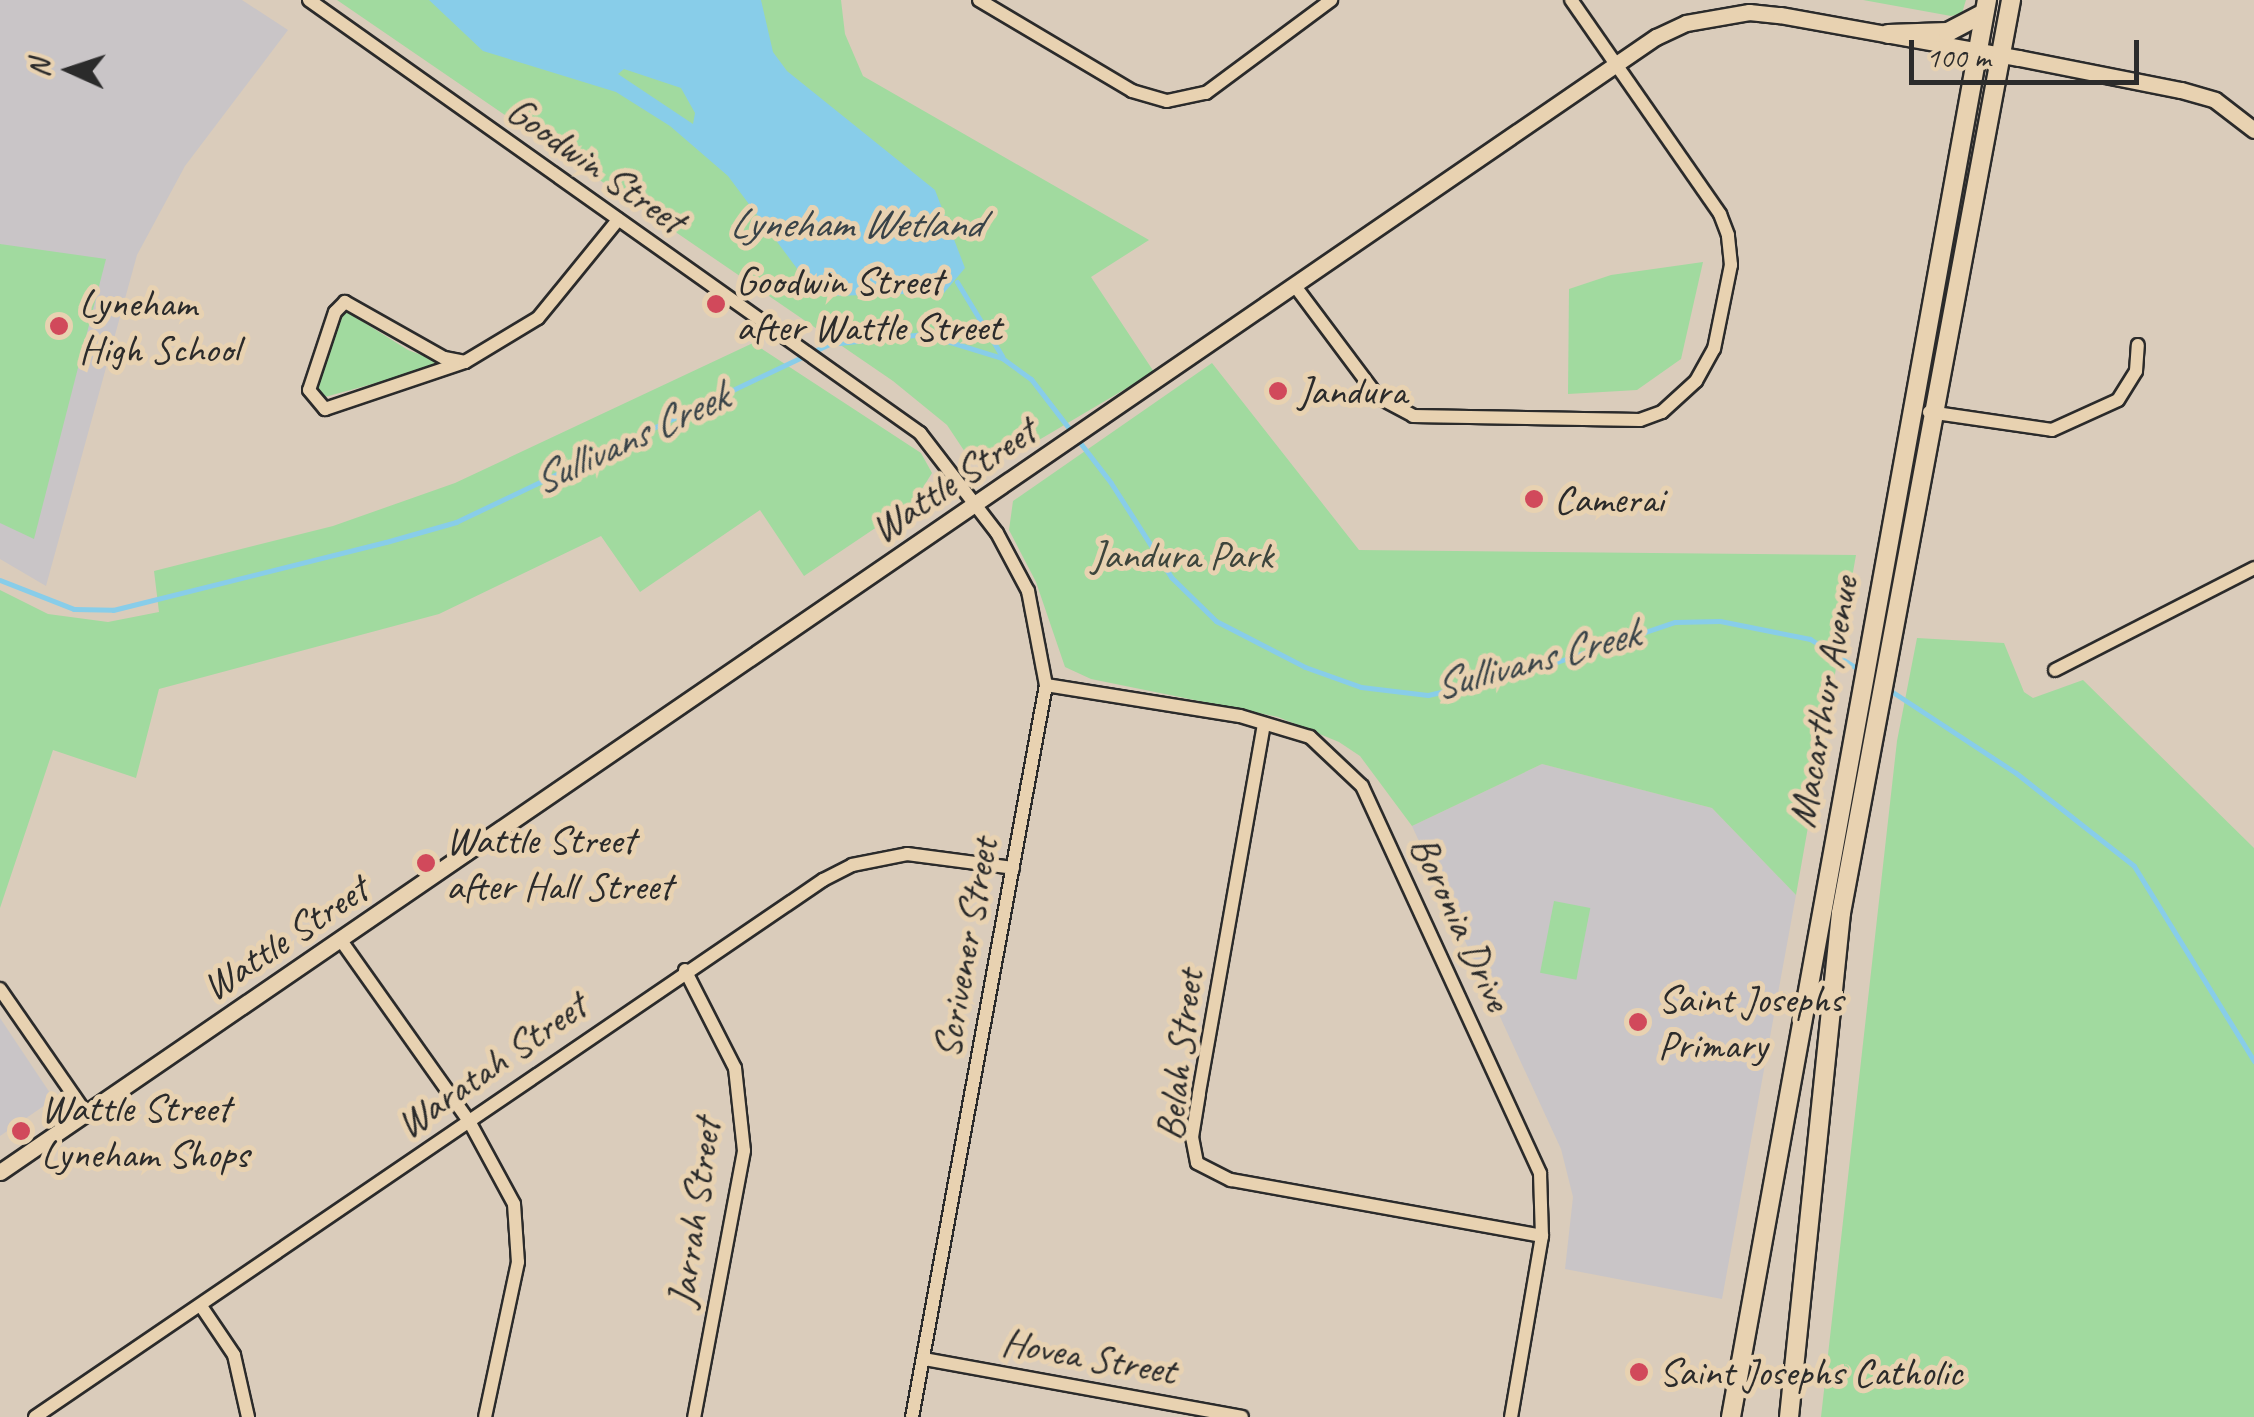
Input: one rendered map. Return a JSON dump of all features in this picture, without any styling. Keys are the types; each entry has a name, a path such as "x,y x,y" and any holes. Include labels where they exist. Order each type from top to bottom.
{"main road":[{"name":"Macarthur Avenue","path":"1731,1417 1912,410 1991,53 2011,0"},
{"name":"Macarthur Avenue","path":"1789,1417 1841,913 1932,413 1991,53 1986,6"},
{"path":"1888,34 1948,32 1986,6"},
{"path":"1820,910 1841,913"}],"street":[{"name":"Goodwin Street","path":"309,0 920,433 976,504"},
{"path":"979,0 1132,91 1167,101 1206,93 1331,0"},
{"path":"1296,286 1365,382 1414,416 1621,421 1662,412 1696,381 1714,350 1731,265 1728,234 1571,0"},
{"name":"Wattle Street","path":"0,1172 1616,65 1686,23 1749,12 1991,53 2182,90 2215,100 2254,130"},
{"path":"465,362 444,358 346,302 335,312 308,390 326,409 465,362 538,318 618,220"},
{"path":"1912,410 2052,430 2118,400 2136,371 2138,345"},
{"name":"Scrivener Street","path":"912,1417 1046,685 1028,591 976,504"},
{"path":"2056,670 2254,568"},
{"name":"Boronia Drive","path":"1046,685 1264,724 1322,743 1362,786 1540,1173 1542,1236 1511,1417"},
{"name":"Belah Street","path":"1264,724 1192,1137 1197,1163 1231,1180 1542,1236"},
{"name":"Waratah Street","path":"35,1417 685,970 823,880 875,858 907,854 1013,868"},
{"path":"340,939 468,1120 505,1180 519,1232 485,1417"},
{"name":"Jarrah Street","path":"685,970 735,1068 744,1151 694,1417"},
{"path":"0,989 86,1114"},
{"path":"201,1306 234,1355 248,1417"},
{"name":"Hovea Street","path":"924,1358 1242,1417"}],"shaded area":[{"name":"Lyneham High School","path":"0,0 242,0 288,30 185,166 137,255 46,586 0,559"},
{"name":"Saint Josephs Primary","path":"1542,764 1712,808 1796,895 1722,1299 1565,1269 1573,1197 1561,1149 1412,826"},
{"path":"0,1018 54,1099 0,1136"}],"green space":[{"path":"337,0 841,0 845,34 863,76 1149,240 1091,277 1154,372 1022,450 965,452 947,425 893,381"},
{"path":"1863,0 1966,0 1962,13 1951,16"},
{"path":"0,244 106,259 34,539 0,523"},
{"path":"1703,262 1681,359 1637,390 1568,394 1569,289 1611,275"},
{"path":"344,310 408,350 445,364 325,397 316,388 330,333"},
{"path":"753,343 921,453 932,473 914,502 804,576 760,510 640,592 601,536 439,614 159,689 136,778 53,750 0,908 0,590 48,614 108,622 159,612 154,571 333,526 455,483"},
{"name":"Jandura Park","path":"1212,363 1359,550 1856,555 1796,895 1712,808 1542,764 1412,826 1360,756 1339,742 1278,717 1091,679 1065,667 1036,582 1009,530 1013,501"},
{"path":"1917,638 2004,643 2024,692 2033,698 2083,680 2254,848 2254,1417 1821,1417 1897,741"},
{"path":"1554,901 1590,908 1576,980 1540,973"}],"water":[{"name":"Lyneham Wetland","path":"429,0 761,0 773,52 787,71 935,190 965,268 944,293 829,296 810,286 728,176 670,126 616,92 483,51","holes":["624,69 681,88 695,113 693,124 618,74"]}],"waterway":[{"path":"957,282 1002,356"},
{"name":"Sullivans Creek","path":"0,580 74,609 113,610 386,542 456,522 829,344 924,334 1002,358 1031,379 1111,483 1171,577 1216,621 1305,667 1361,687 1428,695 1530,671 1675,622 1720,621 1810,639 1879,682"},
{"name":"Sullivans Creek","path":"1888,689 2016,773 2134,866 2254,1061"}],"place":[{"name":"Goodwin Street after Wattle Street","path":"716,304"},
{"name":"Lyneham High School","path":"59,326"},
{"name":"Jandura","path":"1278,391"},
{"name":"Camerai","path":"1534,499"},
{"name":"Wattle Street after Hall Street","path":"426,863"},
{"name":"Saint Josephs Primary","path":"1638,1022"},
{"name":"Wattle Street Lyneham Shops","path":"21,1131"},
{"name":"Saint Josephs Catholic","path":"1639,1372"}]}
